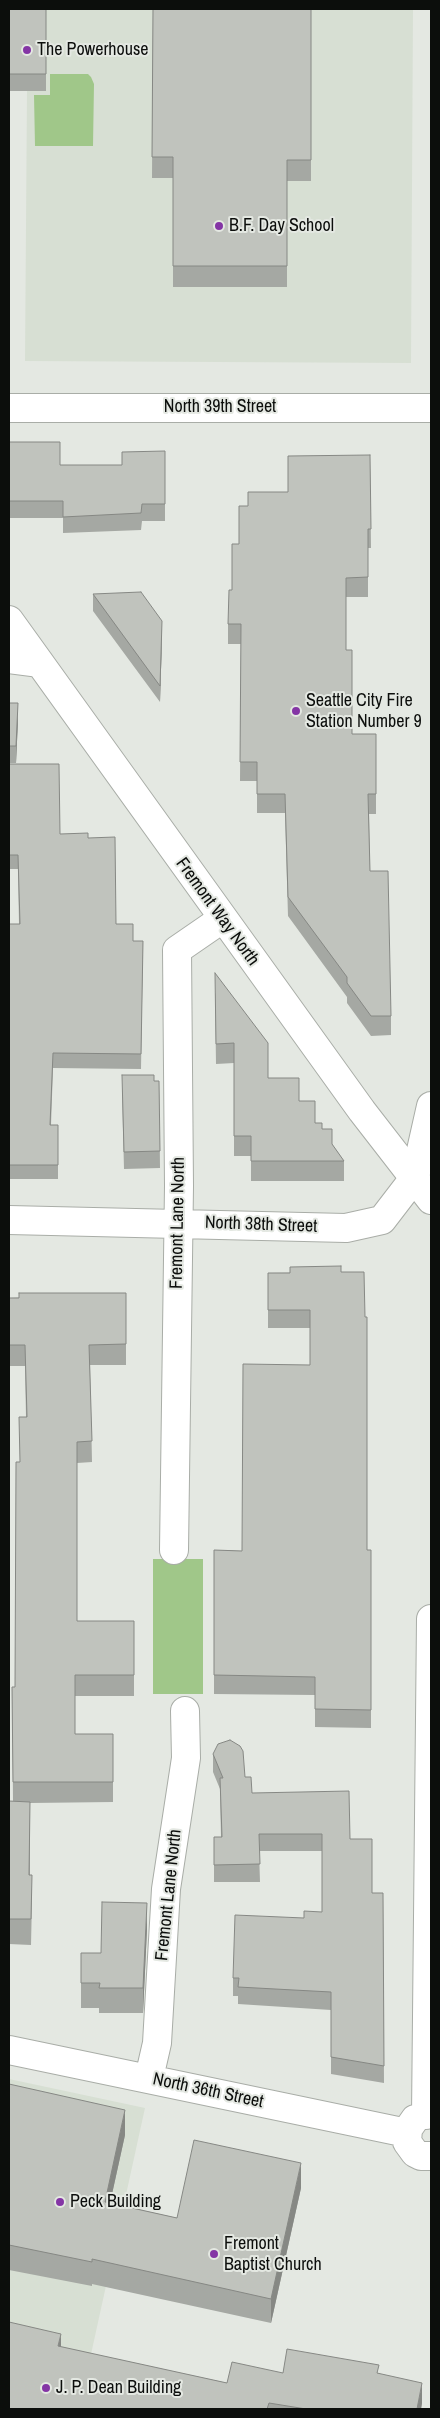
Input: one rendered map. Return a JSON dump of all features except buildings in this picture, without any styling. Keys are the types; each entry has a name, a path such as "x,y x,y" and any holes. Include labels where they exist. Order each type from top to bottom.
{"street":[{"name":"North 39th Street","path":"9,408 431,408"},
{"name":"Fremont Way North","path":"9,620 222,919 362,1111 423,1178 431,1200"},
{"path":"9,659 40,664"},
{"name":"Fremont Lane North","path":"174,1550 179,1223 177,950 222,919"},
{"path":"423,1178 431,1106"},
{"name":"North 38th Street","path":"9,1220 346,1228 382,1220 423,1178"},
{"path":"431,1619 422,2121 407,2142 415,2153 421,2156 431,2156"},
{"name":"Fremont Lane North","path":"149,2078 157,2043 166,1889 186,1758 185,1711"},
{"name":"North 36th Street","path":"9,2050 149,2078 422,2121"}],"shaded area":[{"name":"B.F. Day School","path":"46,9 413,9 411,363 25,361 27,91 46,91"},
{"path":"9,2079 145,2108 79,2409 9,2409"}],"green space":[{"path":"50,74 88,74 91,77 94,84 93,146 35,146 34,95 50,95"},
{"path":"153,1559 203,1559 203,1694 153,1694"}],"place":[{"name":"The Powerhouse","path":"27,50"},
{"name":"B.F. Day School","path":"219,226"},
{"name":"Seattle City Fire Station Number 9","path":"296,711"},
{"name":"Peck Building","path":"60,2202"},
{"name":"Fremont Baptist Church","path":"214,2254"},
{"name":"J. P. Dean Building","path":"46,2388"}]}
